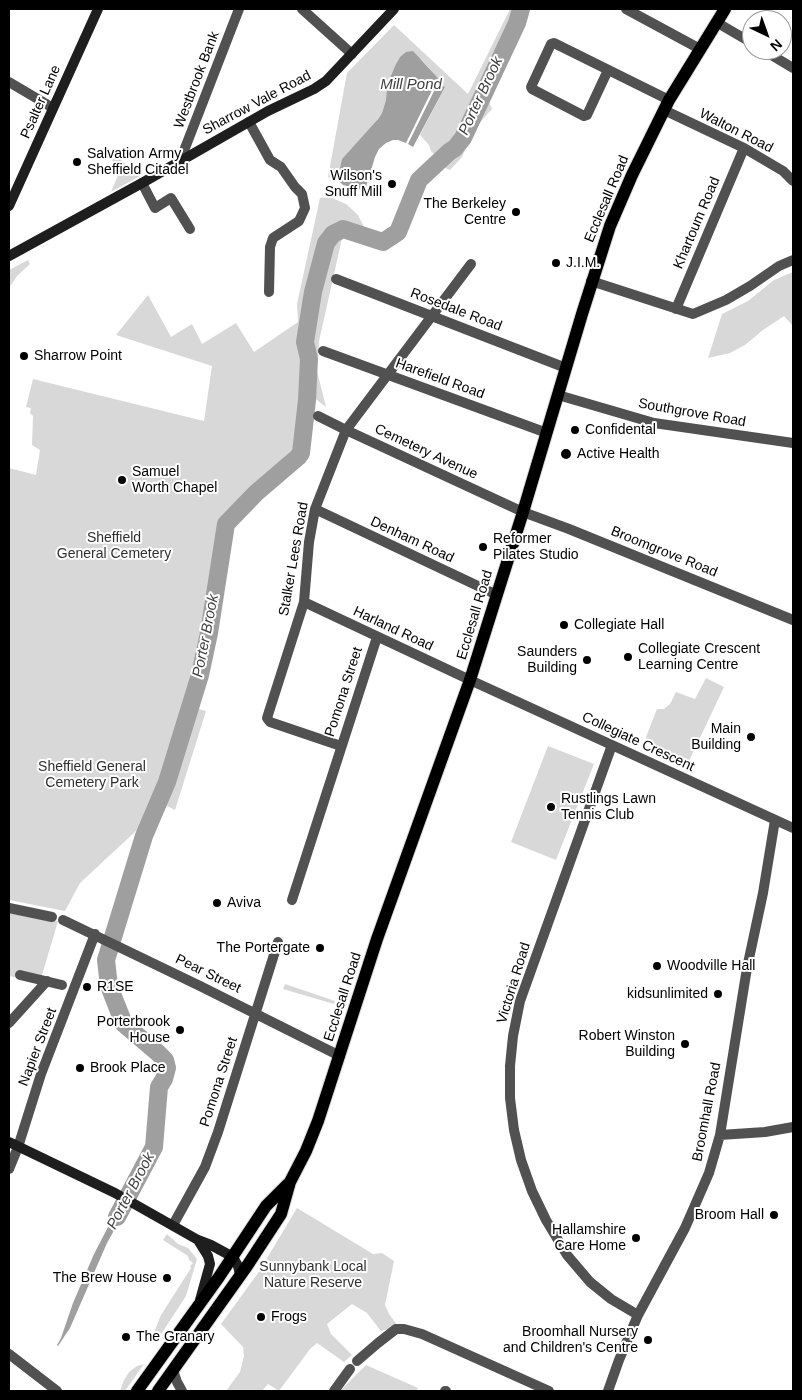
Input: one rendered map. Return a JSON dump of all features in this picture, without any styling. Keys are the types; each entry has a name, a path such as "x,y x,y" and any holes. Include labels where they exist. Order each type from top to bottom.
{"main road":[{"name":"Ecclesall Road","path":"158,1391 281,1214 290,1182 306,1151 318,1121 386,912 470,680 523,512 592,281 614,216 666,105 725,9"},
{"name":"Ecclesall Road","path":"137,1391 233,1257 266,1206 290,1182"}],"street":[{"name":"Psalter Lane","path":"9,206 98,9"},
{"name":"Westbrook Bank","path":"180,161 239,9"},
{"path":"302,9 352,54"},
{"name":"Sharrow Vale Road","path":"9,256 249,122 314,89 326,81 394,9"},
{"path":"631,10 700,49"},
{"path":"716,22 742,37"},
{"name":"Walton Road","path":"608,70 587,115 584,116 531,87 551,44 554,43 608,70 666,105 744,148 783,171 793,181"},
{"path":"780,60 793,68"},
{"path":"9,82 53,108"},
{"path":"249,122 270,160 281,167 302,194 305,208 299,221 273,238 270,247 269,292"},
{"name":"Khartoum Road","path":"676,309 744,148"},
{"path":"142,183 155,208 171,198 190,230"},
{"path":"592,281 693,314 726,300 779,266 793,260"},
{"name":"Stalker Lees Road","path":"341,746 268,720 267,718 304,602 309,542 315,509 346,430 470,264"},
{"name":"Rosedale Road","path":"336,279 566,368"},
{"name":"Harefield Road","path":"323,350 546,433"},
{"name":"Southgrove Road","path":"558,395 654,422 793,443"},
{"name":"Cemetery Avenue","path":"318,416 523,512"},
{"name":"Denham Road","path":"315,509 497,595"},
{"name":"Broomgrove Road","path":"523,512 793,620"},
{"name":"Harland Road","path":"304,602 470,680"},
{"name":"Pomona Street","path":"292,900 377,636"},
{"name":"Collegiate Crescent","path":"470,680 793,828"},
{"name":"Victoria Road","path":"612,745 520,1001 512,1044 510,1098 514,1130 521,1160 532,1191 546,1220 567,1255 590,1282 611,1299 638,1315"},
{"name":"Broomhall Road","path":"608,1391 638,1315 685,1228 709,1173 720,1135 747,968 763,893 775,820"},
{"path":"9,908 52,917"},
{"name":"Pear Street","path":"63,920 256,1013 340,1056"},
{"name":"Napier Street","path":"9,1169 13,1145 72,996 100,937"},
{"name":"Pomona Street","path":"173,1225 205,1167 218,1132 278,942"},
{"path":"20,975 62,985"},
{"path":"9,1023 47,981"},
{"path":"720,1135 765,1132 793,1127"},
{"path":"13,1145 121,1196 198,1240 211,1244 233,1257 240,1275"},
{"name":"Ecclesall Road","path":"197,1308 210,1267 208,1256 198,1240"},
{"path":"357,1361 396,1329 404,1329 422,1334 549,1391"},
{"path":"9,1354 57,1391"},
{"path":"334,1391 350,1369"},
{"path":"173,1370 182,1391"}],"green space":[{"path":"510,9 525,9 488,100 492,109 473,130 462,157 450,170 440,166 429,145 420,135 445,87 438,83 438,78 421,59 395,66 387,85 386,100 382,113 342,159 339,169 339,181 328,177 347,73 394,25 468,94"},
{"path":"105,146 140,176 111,192 122,166 101,154"},
{"name":"Sheffield General Cemetery","path":"330,197 346,204 358,215 364,227 380,245 343,234 319,341 316,367 326,407 313,397 308,439 297,456 255,492 226,523 201,654 149,811 137,830 80,883 65,911 9,900 9,468 36,475 40,450 32,445 33,416 30,413 31,408 26,407 33,379 204,421 212,366 116,335 148,295 171,337 192,324 202,344 236,323 254,352 298,322 297,304 320,198"},
{"path":"28,260 30,264 17,276 9,288 9,270"},
{"path":"793,272 793,326 784,316 745,345 730,353 708,358 722,314 748,301 774,280"},
{"path":"706,678 724,687 689,761 648,742 646,737 657,709 664,709 670,704 676,692 695,699"},
{"path":"196,708 206,711 175,810 165,805"},
{"name":"Rustlings Lawn Tennis Club","path":"548,746 594,764 556,860 511,842"},
{"path":"9,912 58,921 40,982 9,976"},
{"path":"285,984 335,1001 334,1004 283,989"},
{"name":"Sunnybank Local Nature Reserve","path":"297,1208 373,1254 382,1253 394,1261 385,1305 398,1326 381,1331 367,1313 352,1304 327,1324 331,1334 352,1355 344,1362 317,1343 310,1349 279,1391 268,1384 262,1391 226,1391 240,1372 244,1356 243,1347 221,1324 266,1262"},
{"path":"167,1234 178,1244 188,1248 197,1259 186,1296 156,1342 151,1340 161,1315 193,1263 189,1260 188,1256 163,1240"},
{"path":"144,1364 125,1391 120,1391 129,1372 137,1366"},
{"path":"366,1365 418,1388 416,1391 341,1390"}],"water":[{"name":"Mill Pond","path":"413,51 438,78 406,143 393,140 379,149 366,187 362,190 343,185 339,181 338,175 342,159 382,113 386,100 387,85 395,66 400,57 406,52"},
{"path":"438,83 445,87 413,147 408,144"},
{"path":"403,210 410,212 401,235 396,241 385,246 384,238 396,230"},
{"path":"146,1154 154,1158 135,1192 128,1188"},
{"path":"120,1204 127,1207 107,1243 70,1328 58,1346 73,1303 94,1254"}],"waterway":[{"name":"Porter Brook","path":"117,1217 154,1147 159,1087 164,1079 167,1068 165,1060 124,1024 109,986 106,960 144,836 167,782 200,675 209,633 226,524 256,493 301,453 309,359 305,342 313,292 326,243 333,234 343,229 383,242 398,232 419,180 455,148 463,138 517,23 521,9"}],"place":[{"name":"Salvation Army Sheffield Citadel","path":"77,162"},
{"name":"Wilson's Snuff Mill","path":"392,184"},
{"name":"The Berkeley Centre","path":"516,212"},
{"name":"J.I.M.","path":"556,263"},
{"name":"Sharrow Point","path":"24,356"},
{"name":"Confidental","path":"575,430"},
{"name":"Active Health","path":"566,454"},
{"name":"Samuel Worth Chapel","path":"122,480"},
{"name":"Reformer Pilates Studio","path":"483,547"},
{"name":"Collegiate Hall","path":"564,625"},
{"name":"Collegiate Crescent Learning Centre","path":"628,657"},
{"name":"Saunders Building","path":"587,660"},
{"name":"Main Building","path":"751,737"},
{"name":"Rustlings Lawn Tennis Club","path":"551,807"},
{"name":"Aviva","path":"217,903"},
{"name":"The Portergate","path":"320,948"},
{"name":"Woodville Hall","path":"657,966"},
{"name":"R1SE","path":"87,987"},
{"name":"kidsunlimited","path":"718,994"},
{"name":"Porterbrook House","path":"180,1030"},
{"name":"Robert Winston Building","path":"685,1044"},
{"name":"Brook Place","path":"80,1068"},
{"name":"Broom Hall","path":"774,1215"},
{"name":"Hallamshire Care Home","path":"636,1238"},
{"name":"The Brew House","path":"167,1278"},
{"name":"Frogs","path":"261,1317"},
{"name":"The Granary","path":"126,1337"},
{"name":"Broomhall Nursery and Children's Centre","path":"648,1340"}],"park label":[{"name":"Sheffield General Cemetery Park","path":"92,776"}]}
